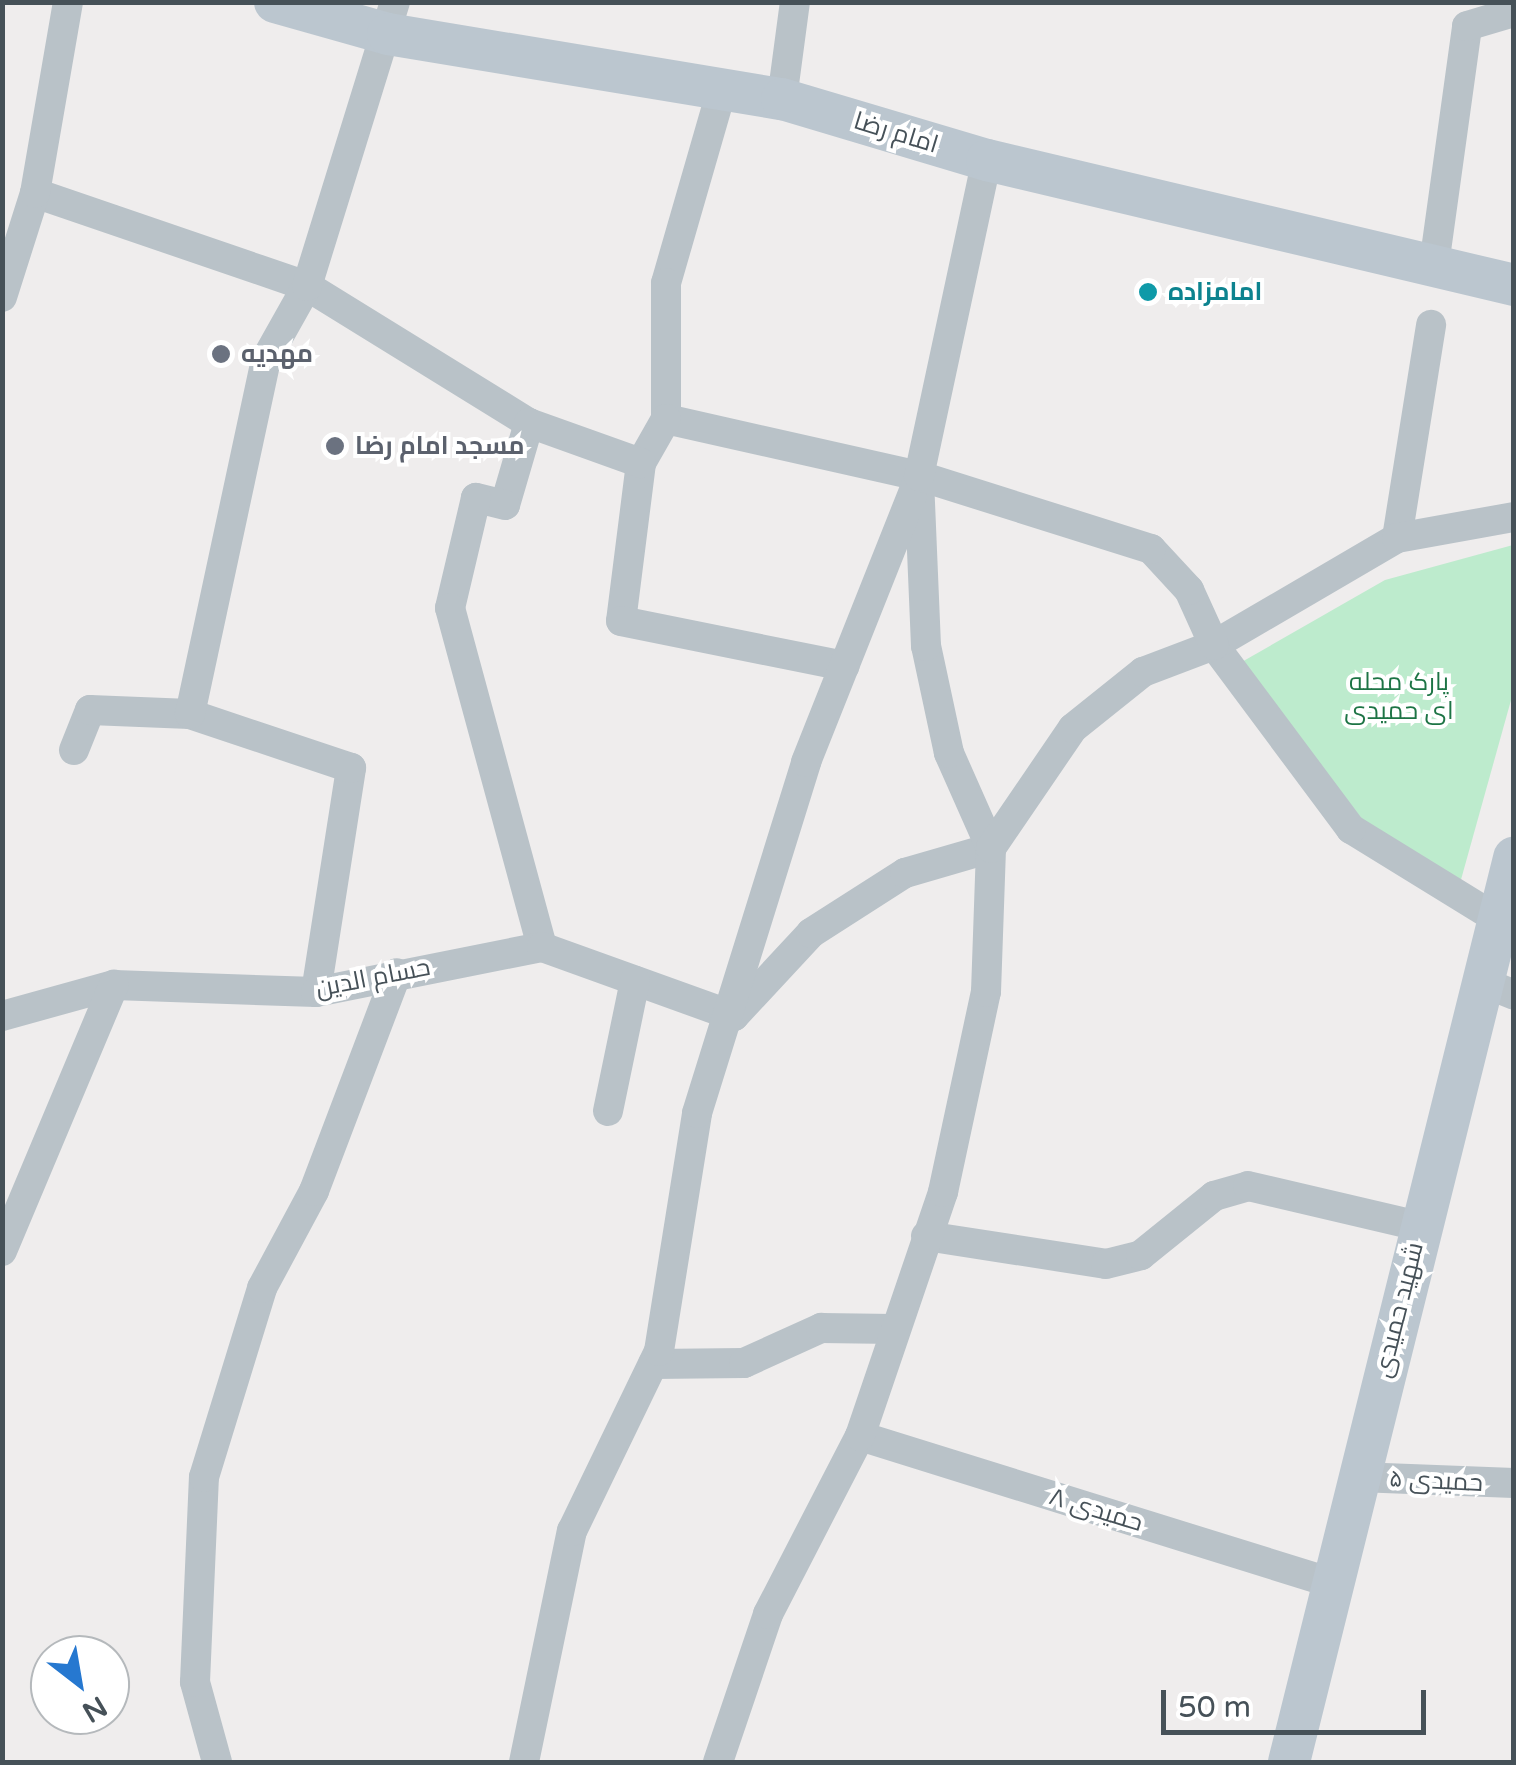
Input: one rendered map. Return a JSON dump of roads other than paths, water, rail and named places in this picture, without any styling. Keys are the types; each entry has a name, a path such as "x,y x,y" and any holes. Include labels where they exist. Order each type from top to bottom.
{"main road":[{"name":"امام رضا","path":"276,2 392,18 782,100 986,160 1514,285"},
{"name":"شهید حمیدی","path":"1289,1762 1419,1226 1496,988 1499,920 1514,858"}],"street":[{"path":"2,297 35,193 68,2"},
{"path":"782,100 795,2"},
{"path":"1434,265 1467,26 1514,12"},
{"path":"190,714 266,359 307,286 392,18"},
{"path":"722,89 666,282 666,419 641,462 620,621 844,666"},
{"path":"524,1762 572,1531 653,1364 697,1113 734,1016 806,762 919,476 986,160"},
{"path":"35,193 307,286 529,423 641,462"},
{"path":"1397,538 1431,325"},
{"path":"666,419 919,476 1151,548 1189,590 1214,645 1351,829 1499,920"},
{"path":"529,423 505,505 476,498 450,608 542,947 734,1016"},
{"path":"718,1762 768,1614 860,1436 926,1236 986,992 991,848 948,752 926,646 919,476"},
{"path":"734,1016 811,933 905,873 991,848 1073,728 1143,672 1214,645 1397,538 1514,517"},
{"path":"74,750 90,710 190,714 351,768 316,992"},
{"name":"حسام الدین","path":"2,1016 114,985 316,992 542,947"},
{"path":"217,1762 196,1682 204,1477 262,1288 314,1191 397,973"},
{"path":"608,1111 635,981"},
{"path":"2,1251 114,985"},
{"path":"926,1236 1106,1264 1142,1255 1214,1196 1248,1186 1419,1226"},
{"path":"653,1364 744,1362 821,1328 894,1329"},
{"name":"حمیدی ۸","path":"860,1436 1332,1584"},
{"name":"حمیدی ۵","path":"1358,1477 1514,1482"}],"place":[{"name":"امامزاده","path":"1148,292"},
{"name":"مهدیه","path":"221,354"},
{"name":"مسجد امام رضا","path":"335,446"}],"park label":[{"name":"پارک محله ای حمیدی","path":"1399,698"}]}
